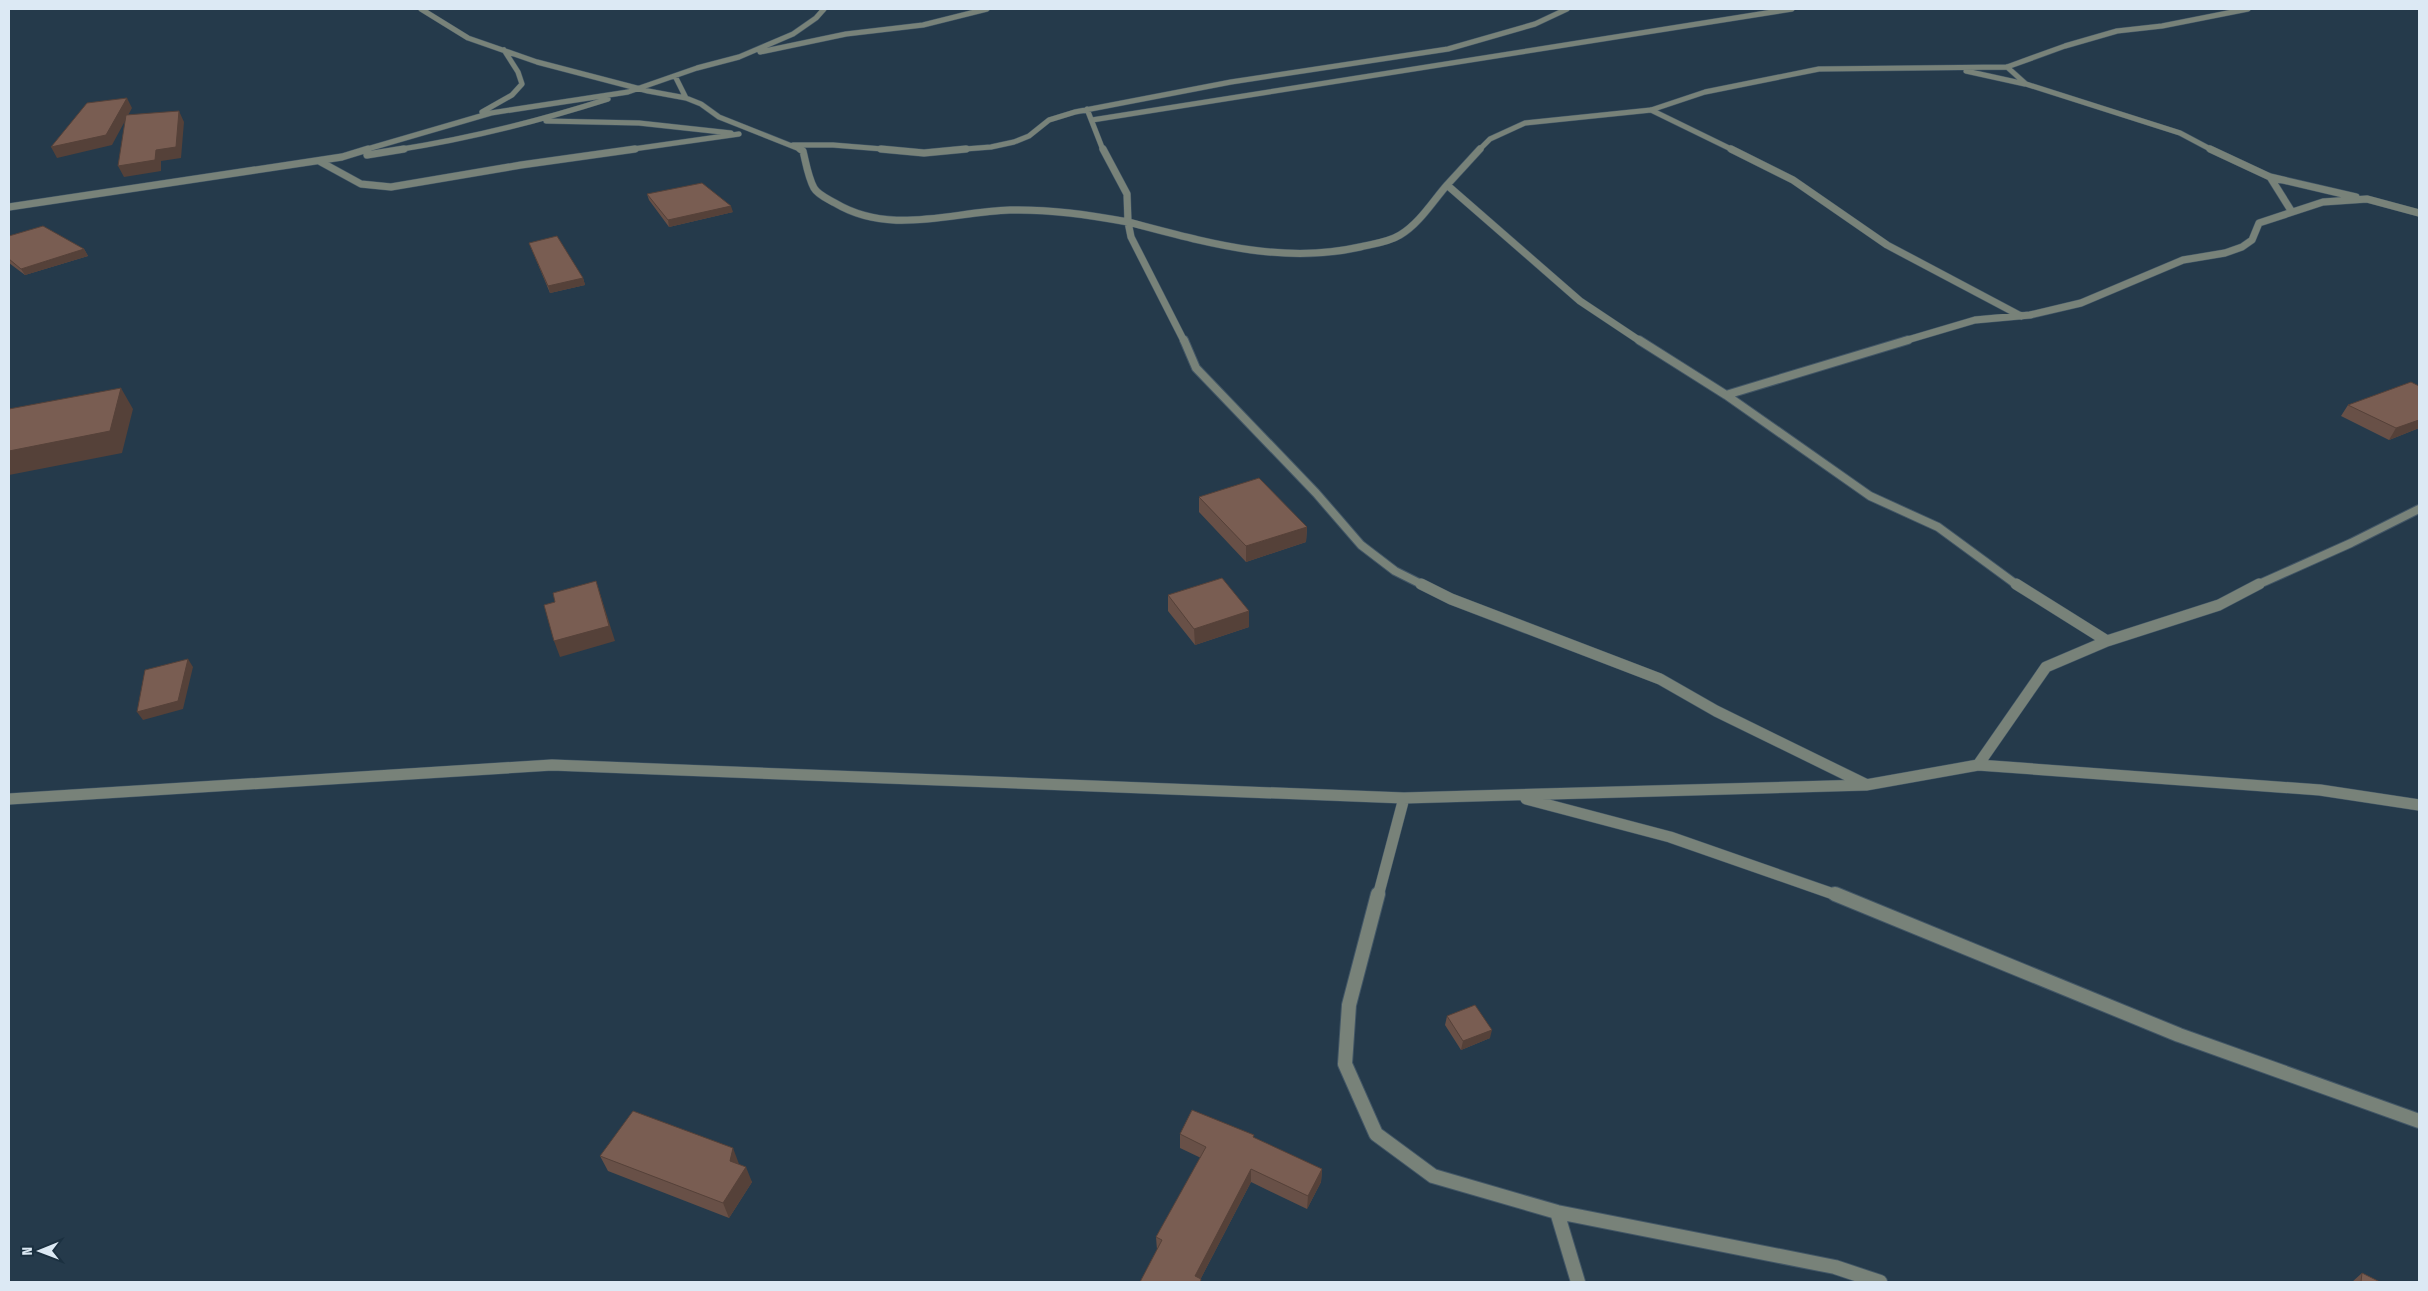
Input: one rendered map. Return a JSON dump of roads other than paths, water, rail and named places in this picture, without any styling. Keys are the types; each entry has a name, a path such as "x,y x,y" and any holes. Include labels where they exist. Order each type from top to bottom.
{"street":[{"path":"420,9 468,38 537,62 638,89 686,98 701,104 719,117 764,136 792,145 803,151 815,190 835,205 869,219 908,222 970,212 1011,210 1079,214 1128,222 1266,255 1302,256 1346,252 1401,234 1490,138 1525,123 1651,110 1705,92 1819,69 2007,67 2065,46 2117,31 2162,26 2248,9"},
{"path":"739,57 793,34 816,18 824,9"},
{"path":"9,206 425,146 570,111 739,57 846,34 922,25 988,9"},
{"path":"792,145 833,145 924,153 954,152 1014,142 1029,136 1049,120 1088,109 1231,82 1448,49 1535,24 1567,9"},
{"path":"1092,120 1792,9"},
{"path":"471,118 512,95 522,84 518,72 504,50"},
{"path":"1946,67 2026,84 2180,133 2232,161 2270,177 2419,212"},
{"path":"2007,67 2026,84"},
{"path":"675,76 686,98"},
{"path":"342,157 471,118 563,100 628,92"},
{"path":"1088,109 1107,160 1127,194 1128,222 1131,238 1173,316 1196,368 1316,493 1361,545 1395,571 1451,598 1660,679 1716,711 1866,785"},
{"path":"1651,110 1793,180 1887,245 2022,316"},
{"path":"528,121 631,123 696,127 764,136"},
{"path":"319,161 351,181 378,187 404,185 489,170 674,145 739,134"},
{"path":"2270,177 2292,212"},
{"path":"1447,185 1526,256 1580,301 1680,368 1726,395 1870,496 1938,527 2035,598 2107,641"},
{"path":"1726,395 1975,320 2022,316 2081,303 2183,260 2225,253 2242,247 2252,240 2259,223 2323,202 2367,199"},
{"path":"1978,765 2046,668 2107,641 2219,604 2276,575 2351,543 2419,509"},
{"path":"9,799 552,765 1404,798 1866,785 1978,765 2320,790 2419,805"},
{"path":"1515,796 1670,837 1858,902 2179,1035 2419,1121"},
{"path":"1404,798 1349,1005 1345,1064 1376,1134 1433,1176 1557,1212 1835,1267 1880,1282"},
{"path":"1557,1212 1578,1282"}]}
